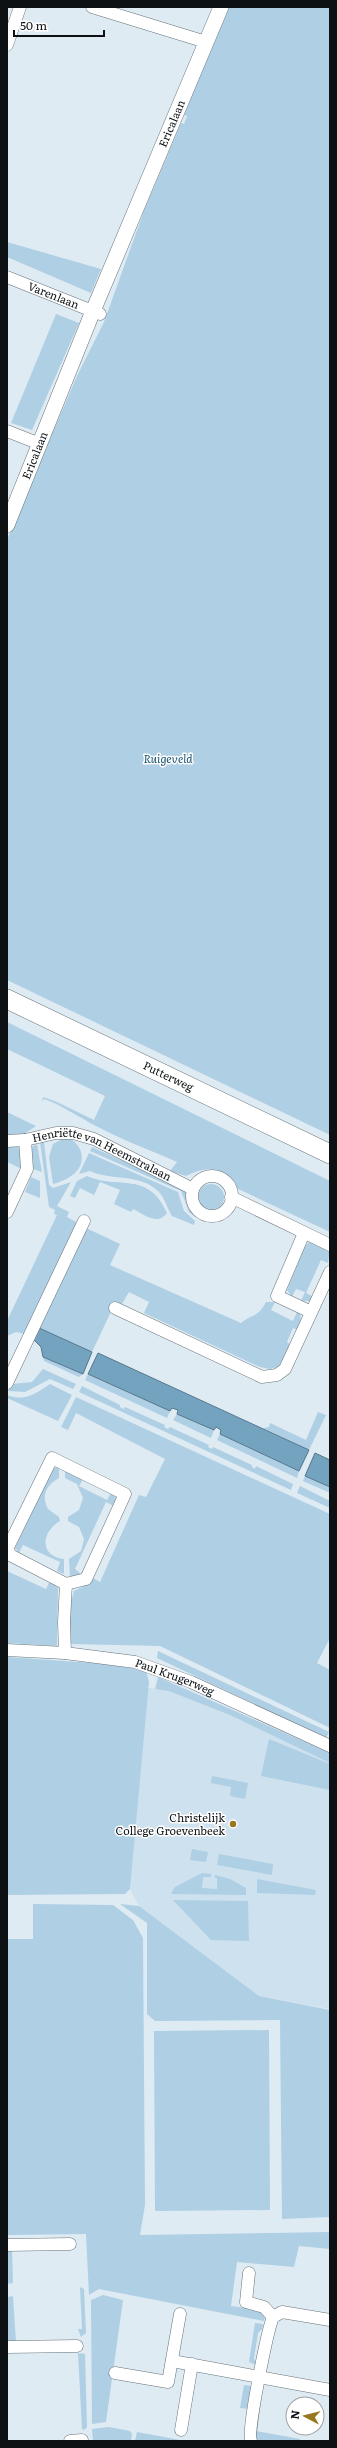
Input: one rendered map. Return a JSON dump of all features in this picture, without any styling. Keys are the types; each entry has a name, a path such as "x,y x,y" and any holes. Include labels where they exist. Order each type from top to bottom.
{"main road":[{"name":"Putterweg","path":"7,999 330,1154"}],"street":[{"path":"7,45 20,7"},
{"path":"92,7 206,42"},
{"name":"Ericalaan","path":"7,525 65,385 85,351 97,313 115,280 124,240 221,7"},
{"name":"Varenlaan","path":"7,276 97,313"},
{"path":"7,431 40,444"},
{"name":"Henriëtte van Heemstralaan","path":"7,1141 26,1140 56,1133 73,1133 94,1139 193,1189"},
{"path":"7,1212 27,1169 26,1140"},
{"path":"218,1177 230,1188 231,1198 226,1210 219,1215 211,1216 198,1210 193,1204 193,1189 203,1178 218,1177"},
{"path":"231,1198 330,1245"},
{"path":"7,1383 84,1221"},
{"path":"304,1233 277,1296 311,1312"},
{"path":"115,1308 262,1377 277,1375 285,1369 330,1272"},
{"path":"52,1458 124,1494 86,1579 66,1584 10,1555 8,1547 52,1458"},
{"path":"65,1653 64,1622 66,1584"},
{"name":"Paul Krugerweg","path":"7,1650 65,1653 135,1662 191,1682 329,1742"},
{"path":"7,2245 70,2244"},
{"path":"249,2273 246,2302 264,2307 273,2317"},
{"path":"251,2441 251,2431 260,2377 273,2317 282,2312 330,2320"},
{"path":"115,2373 168,2382 180,2314"},
{"path":"7,2347 77,2346"},
{"path":"172,2361 330,2390"},
{"path":"181,2430 192,2364"},
{"path":"70,2441 82,2440"}],"shaded area":[{"path":"39,1328 92,1352 83,1374 43,1357 41,1347 34,1340"},
{"path":"98,1353 309,1450 299,1471 220,1434 221,1430 216,1427 214,1430 177,1414 178,1410 172,1408 170,1411 88,1374"},
{"path":"315,1453 330,1460 330,1487 305,1476"},
{"name":"Christelijk College Groevenbeek","path":"148,1688 169,1690 230,1714 330,1760 330,2009 259,1996 139,1906 130,1889"}],"green space":[{"name":"Ruigeveld","path":"226,7 330,7 330,1135 7,980 7,540 76,378 104,322 144,211 181,123 184,124 187,116 184,115"},
{"path":"7,242 101,269 91,293 7,257"},
{"path":"56,314 79,323 32,430 11,423"},
{"path":"7,1022 330,1181 330,1232 234,1187 230,1180 220,1171 207,1169 200,1170 186,1176 170,1171 177,1162 106,1131 50,1101 44,1099 42,1102 43,1097 94,1120 105,1096 7,1049"},
{"path":"7,1112 36,1126 24,1134 7,1137"},
{"path":"69,1138 80,1149 82,1158 81,1163 73,1175 65,1180 53,1184 49,1157 53,1144 62,1139"},
{"path":"40,1142 44,1142 49,1185 53,1188 71,1182 57,1206 69,1212 67,1217 78,1223 25,1334 16,1332 7,1336 7,1321 57,1215 54,1214 55,1210 49,1207"},
{"path":"37,1144 42,1172 33,1169 30,1148"},
{"path":"7,1145 20,1145 22,1169 7,1162"},
{"path":"92,1147 185,1189 189,1205 196,1214 195,1217 189,1212 181,1191 90,1151"},
{"path":"89,1153 178,1192 184,1211 195,1221 194,1225 172,1216 158,1191 150,1185 134,1179 107,1176 90,1171 79,1174"},
{"path":"87,1176 110,1182 142,1186 151,1191 167,1213 160,1219 155,1219 133,1209 131,1212 114,1204 120,1190 100,1182 94,1195 80,1188 75,1198 70,1196 77,1181"},
{"path":"31,1177 40,1181 40,1198 25,1192"},
{"path":"211,1184 220,1188 224,1197 220,1206 211,1210 202,1206 198,1197 202,1188"},
{"path":"86,1228 120,1244 110,1265 241,1323 260,1311 266,1302 275,1302 271,1310 293,1321 297,1312 300,1314 301,1322 297,1330 293,1328 287,1342 292,1346 278,1367 270,1369 260,1367 144,1313 149,1302 129,1292 122,1304 116,1301 92,1352 39,1328"},
{"path":"314,1240 330,1248 328,1263 321,1260 306,1293 314,1297 310,1301 301,1301 305,1292 296,1289 292,1297 287,1290 305,1246"},
{"path":"43,1357 83,1374 79,1377 44,1361"},
{"path":"43,1369 76,1384 73,1389 50,1379 25,1392 8,1391 12,1384 32,1382"},
{"path":"88,1374 170,1411 167,1418 85,1380"},
{"path":"50,1384 72,1395 58,1421 7,1398 7,1395 19,1398 30,1396"},
{"path":"82,1386 120,1405 120,1407 124,1409 125,1407 165,1425 164,1427 168,1429 170,1427 209,1445 208,1447 212,1449 213,1447 252,1465 255,1469 256,1466 293,1484 291,1490 79,1392"},
{"path":"76,1397 330,1514 330,1638 317,1663 330,1670 330,1728 160,1646 70,1644 70,1606 74,1591 84,1586 93,1578 100,1582 139,1495 146,1497 165,1459 76,1413 68,1430 61,1427"},
{"path":"318,1412 326,1415 309,1450 263,1428 269,1427 270,1423 306,1440"},
{"path":"177,1414 214,1430 211,1438 173,1420"},
{"path":"220,1434 299,1471 297,1478 217,1440"},
{"path":"59,1467 59,1478 48,1487 45,1500 48,1509 59,1517 60,1521 49,1531 46,1537 46,1543 47,1549 50,1553 56,1557 64,1559 64,1574 57,1571 60,1562 23,1545 19,1553 15,1548 53,1468"},
{"path":"65,1469 83,1479 79,1486 107,1500 112,1491 116,1496 114,1506 106,1502 75,1569 82,1575 70,1577 69,1559 81,1551 84,1539 79,1527 68,1521 68,1517 79,1510 83,1498 77,1484 65,1478"},
{"path":"305,1476 330,1487 330,1493 303,1481"},
{"path":"300,1486 330,1501 330,1508 297,1493"},
{"path":"7,1571 46,1589 50,1581 58,1588 57,1646 7,1643"},
{"path":"158,1651 329,1732 326,1738 157,1658"},
{"path":"7,1657 107,1664 146,1671 149,1682 130,1889 125,1894 7,1895"},
{"path":"158,1677 330,1753 330,1763 230,1715 169,1691 155,1689"},
{"path":"269,1739 330,1764 330,1790 261,1776"},
{"path":"212,1776 248,1783 245,1799 230,1796 231,1787 211,1783"},
{"path":"192,1849 208,1852 206,1862 190,1860"},
{"path":"219,1854 273,1864 272,1875 217,1865"},
{"path":"202,1873 211,1874 211,1877 203,1877 202,1888 217,1889 217,1878 215,1878 215,1875 230,1879 246,1888 246,1895 171,1894 175,1887"},
{"path":"257,1879 316,1890 315,1895 257,1893"},
{"path":"173,1900 248,1901 249,1941 211,1940"},
{"path":"33,1904 113,1905 133,1920 143,1938 145,2205 140,2235 330,2232 330,2249 299,2246 294,2267 237,2262 231,2306 259,2310 265,2315 264,2321 99,2289 89,2295 86,2234 7,2235 7,1939 33,1939"},
{"path":"120,1904 139,1906 259,1996 330,2010 330,2217 282,2219 280,2020 155,2021 147,2014 147,1923"},
{"path":"269,2030 270,2210 155,2211 154,2031"},
{"path":"12,2248 13,2283 7,2284 7,2249"},
{"path":"80,2287 84,2289 86,2333 81,2337 78,2329 82,2329"},
{"path":"103,2295 123,2300 106,2422 92,2424 91,2300"},
{"path":"13,2296 16,2342 8,2341 7,2337 7,2297"},
{"path":"255,2323 263,2324 262,2329 258,2333 254,2358 256,2365 249,2362"},
{"path":"78,2353 85,2354 87,2427 84,2430 82,2429"},
{"path":"244,2385 251,2386 248,2409 240,2408"},
{"path":"109,2427 130,2431 132,2434 131,2441 93,2441 92,2429"},
{"path":"256,2431 300,2439 300,2441 257,2441"},
{"path":"137,2432 180,2440 180,2441 135,2441"}],"place":[{"name":"Christelijk College Groevenbeek","path":"233,1824"}]}
